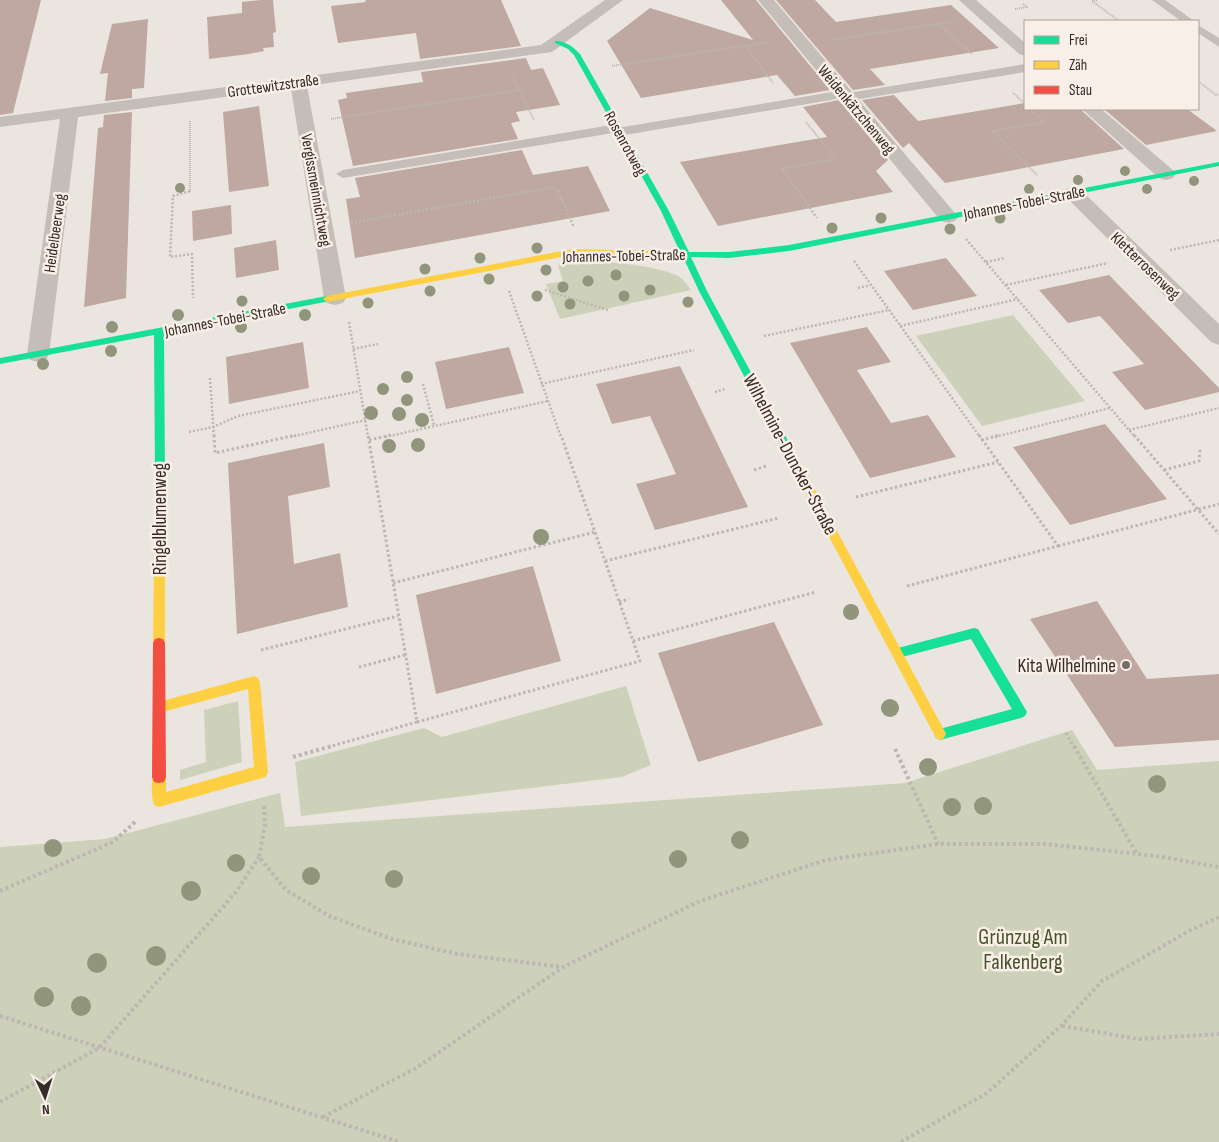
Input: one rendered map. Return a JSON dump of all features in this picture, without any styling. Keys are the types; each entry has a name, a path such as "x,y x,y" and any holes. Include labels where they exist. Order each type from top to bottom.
{"street":[{"path":"551,46 615,0"},
{"name":"Weidenkätzchenweg","path":"766,0 948,217"},
{"path":"967,0 1024,50"},
{"name":"Grottewitzstraße","path":"0,122 551,46"},
{"name":"Rosenrotweg","path":"551,46 570,48 577,54 665,211 686,253"},
{"name":"Vergissmeinnichtweg","path":"298,82 335,298"},
{"path":"1092,110 1166,174"},
{"name":"Heidelbeerweg","path":"38,354 70,112"},
{"name":"Johannes-Tobei-Straße","path":"0,361 572,252 729,255 789,248 1219,164"},
{"name":"Kletterrosenweg","path":"1073,193 1219,337"},
{"name":"Wilhelmine-Duncker-Straße","path":"686,253 708,300 941,735 1021,712 974,633 898,653"},
{"name":"Ringelblumenweg","path":"159,331 159,800"},
{"path":"159,707 254,682 261,772 159,800"}],"lane":[{"path":"1158,0 1187,20"},
{"path":"1199,29 1219,43"},
{"path":"343,174 543,140 1024,68"}],"path":[{"path":"1097,0 1092,1 1118,20"},
{"path":"609,67 745,46 800,41 985,16"},
{"path":"745,46 777,89 808,100 802,118 836,159 782,170 817,218"},
{"path":"512,72 543,140"},
{"path":"1199,82 1216,95 1219,94"},
{"path":"305,123 520,90"},
{"path":"1031,110 1044,122 993,131 1037,176"},
{"path":"190,113 190,192 174,196 170,257 192,254 193,298"},
{"path":"324,228 556,187 575,228"},
{"path":"966,239 1219,534"},
{"path":"986,262 1005,258"},
{"path":"854,261 1058,546"},
{"path":"858,288 871,285"},
{"path":"260,766 640,661 519,316 508,290"},
{"path":"546,290 608,310"},
{"path":"900,326 1018,300"},
{"path":"764,336 888,310"},
{"path":"349,322 416,722"},
{"path":"353,349 378,344"},
{"path":"542,384 694,350"},
{"path":"210,378 215,453 366,420"},
{"path":"422,384 434,426"},
{"path":"160,438 212,427 238,416 360,391"},
{"path":"369,440 548,401"},
{"path":"981,440 1110,408"},
{"path":"1129,430 1219,408"},
{"path":"1164,470 1199,461 1200,450"},
{"path":"856,497 998,462"},
{"path":"907,586 1219,504"},
{"path":"605,561 779,518"},
{"path":"393,583 595,532"},
{"path":"633,641 816,592"},
{"path":"619,602 629,598"},
{"path":"255,652 398,616"},
{"path":"359,667 405,655"},
{"path":"1066,733 1137,855"},
{"path":"895,749 938,844"},
{"path":"0,1102 100,1048 236,892 259,857 266,825 263,798"},
{"path":"0,891 113,842 159,800"},
{"path":"323,1117 416,1068 563,967 700,901 826,860 938,844 1045,844 1219,867"},
{"path":"259,857 286,890 329,916 392,939 457,954 563,967"},
{"path":"901,1142 988,1093 1061,1026 1102,981 1189,931 1219,917"},
{"path":"0,1016 400,1142"},
{"path":"1061,1026 1138,1039 1219,1034"}],"green space":[{"path":"584,261 619,263 658,269 680,277 691,290 560,319 546,284 563,281 558,265"},
{"path":"1013,315 1085,401 982,426 916,336"},
{"path":"626,686 651,765 622,777 301,816 295,762 424,728 442,737"},
{"path":"238,701 242,762 180,780 180,770 206,762 204,710"},
{"name":"Grünzug Am Falkenberg","path":"1072,730 1097,770 1219,761 1219,1142 0,1142 0,847 105,839 280,793 285,827 905,783"}],"building":[{"path":"0,0 41,0 13,113 0,115"},
{"path":"273,0 276,32 273,33 274,47 263,48 264,51 249,54 209,59 207,17 242,13 242,2"},
{"path":"365,0 501,0 521,46 420,59 416,33 338,43 331,6 366,2"},
{"path":"721,0 756,0 830,90 795,96 777,75 641,98 607,41 650,8 753,40"},
{"path":"776,0 815,0 836,22 951,5 999,48 870,69 885,85 853,90"},
{"path":"148,19 144,88 132,89 132,98 105,101 108,73 100,74 112,24"},
{"path":"526,58 531,70 543,68 560,105 516,112 520,121 511,123 518,139 353,166 338,100 347,98 346,93 423,82 421,72"},
{"path":"894,95 918,121 1024,103 1024,110 1081,110 1124,149 945,183 909,143 903,148 862,100"},
{"path":"839,100 888,160 876,171 893,192 718,226 680,162 827,137 803,107"},
{"path":"259,106 269,186 229,192 223,112"},
{"path":"1105,110 1188,110 1217,131 1146,145"},
{"path":"132,112 126,298 84,307 98,128 103,127 104,115"},
{"path":"522,150 533,175 588,166 610,211 355,258 346,199 360,197 355,178"},
{"path":"231,205 232,234 193,241 192,211"},
{"path":"276,240 279,270 236,278 234,248"},
{"path":"946,258 977,296 913,310 884,271"},
{"path":"1109,275 1219,388 1219,392 1145,410 1112,372 1144,364 1100,316 1068,323 1039,290"},
{"path":"867,327 891,362 857,370 891,423 928,415 956,457 870,478 790,343"},
{"path":"303,342 309,388 229,404 226,357"},
{"path":"509,347 524,393 446,409 435,362"},
{"path":"680,366 748,507 655,530 636,484 676,474 650,416 612,424 596,384"},
{"path":"1105,424 1167,499 1070,525 1013,447"},
{"path":"324,443 330,487 288,496 294,564 340,553 348,607 237,634 228,463"},
{"path":"533,566 561,661 436,694 416,595"},
{"path":"1097,601 1147,679 1219,674 1219,740 1115,747 1030,619"},
{"path":"774,622 823,725 698,762 658,653"}],"traffic: fast":[{"path":"557,42 570,48 577,54 665,211 703,291 789,452"},
{"path":"664,254 729,255 789,248 1219,164"},
{"path":"0,361 327,299"},
{"path":"159,331 160,477"},
{"path":"898,653 974,633 1021,712 940,734"}],"traffic: slow":[{"path":"327,299 572,252 664,254"},
{"path":"789,452 940,734"},
{"path":"159,643 160,477"},
{"path":"159,707 254,682 261,772 159,800 159,777"}],"traffic: jam":[{"path":"159,643 159,777"}],"place":[{"name":"Kita Wilhelmine","path":"1126,665"}]}
